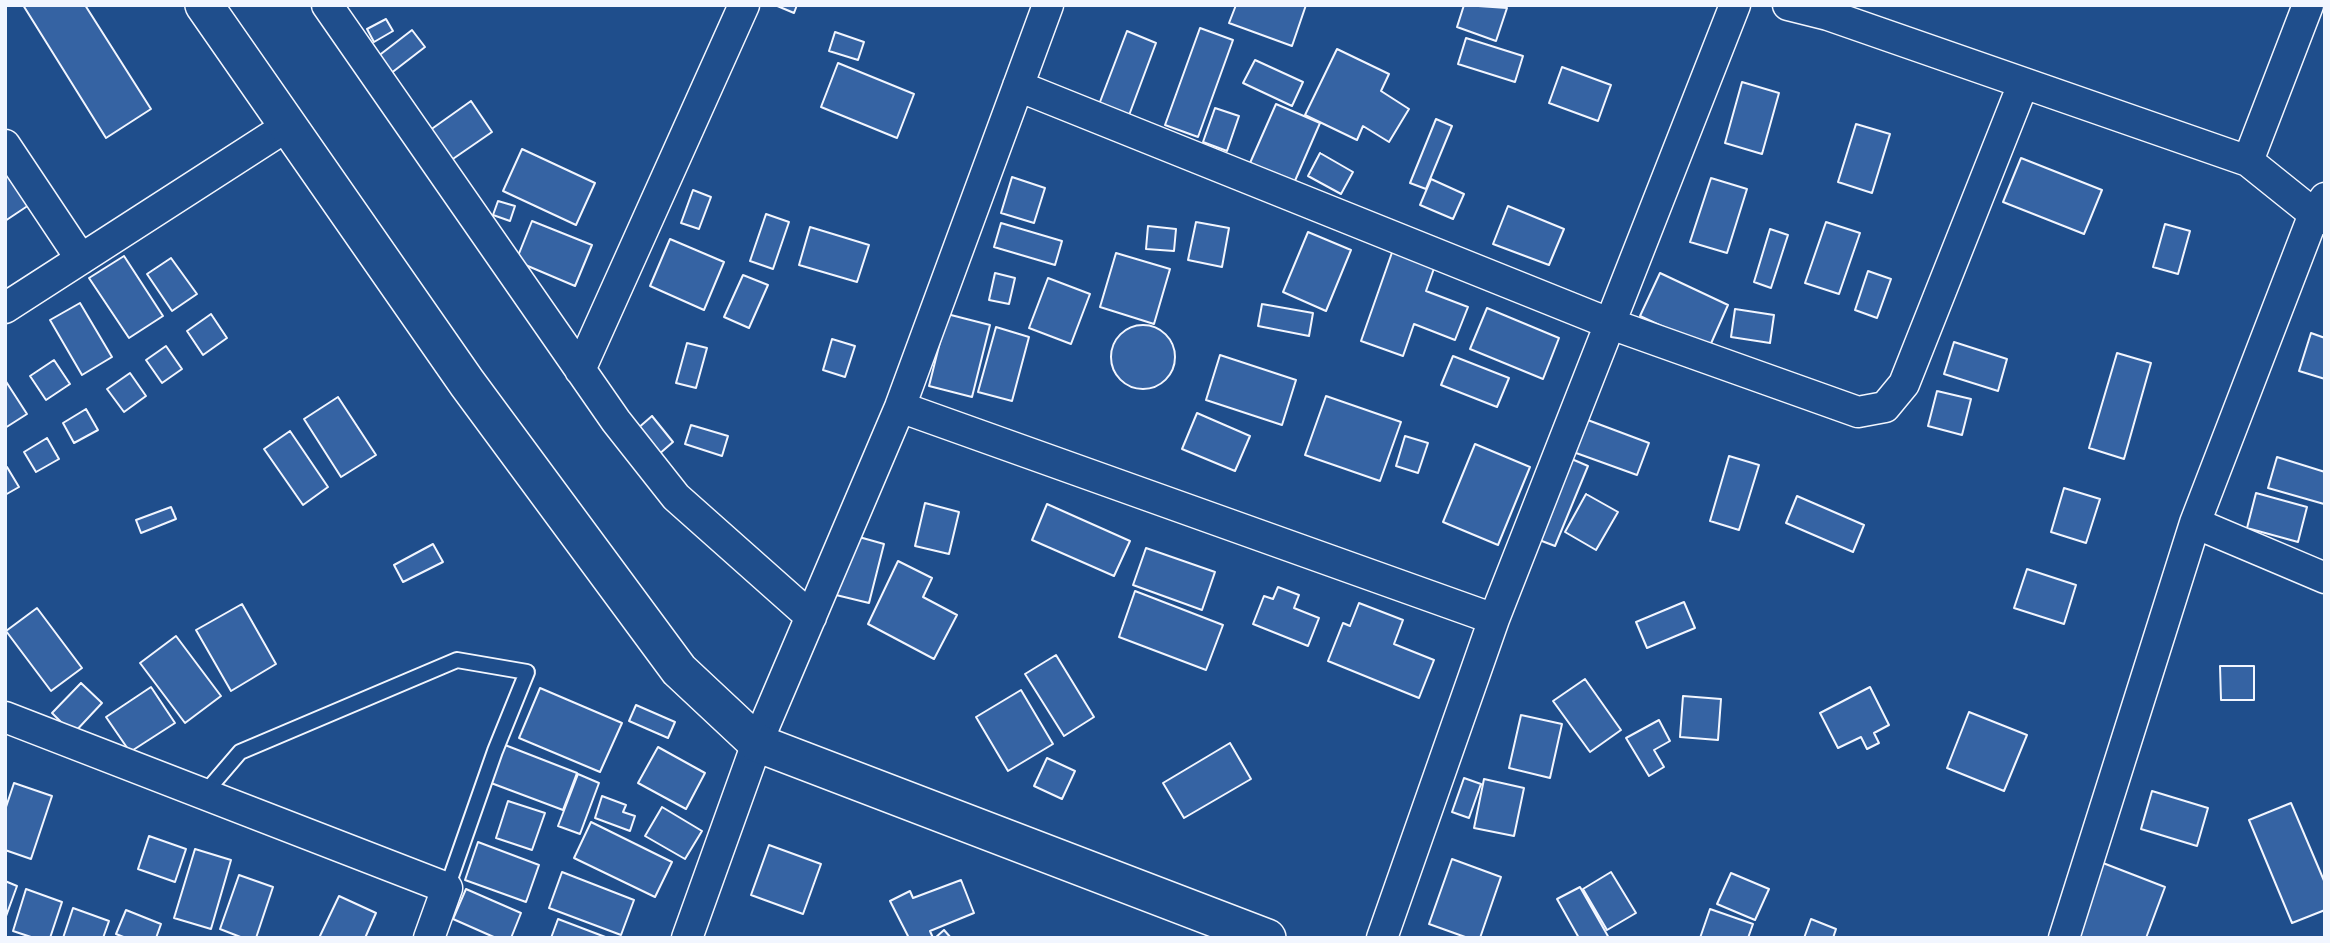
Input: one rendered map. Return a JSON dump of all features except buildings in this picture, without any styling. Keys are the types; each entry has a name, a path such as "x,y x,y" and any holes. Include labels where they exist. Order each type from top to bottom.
{"street":[{"path":"204,5 467,383 679,670 757,743 1267,938"},
{"path":"327,5 580,370 676,497 811,617"},
{"path":"580,370 744,5"},
{"path":"687,938 757,743 900,407 1048,5"},
{"path":"1382,938 1494,619 1735,5"},
{"path":"1788,5 1830,10 2023,84 2248,161 2321,210 2195,523 2064,938"},
{"path":"2248,161 2308,5"},
{"path":"1018,86 1611,324 1858,412 1885,407 1904,384 2023,84"},
{"path":"5,308 289,125"},
{"path":"5,145 81,259"},
{"path":"900,407 1494,619"},
{"path":"2195,523 2325,578"},
{"path":"5,717 447,888 429,938"}],"lane":[{"path":"204,794 240,752 457,660 527,672 495,751 447,888"}]}
